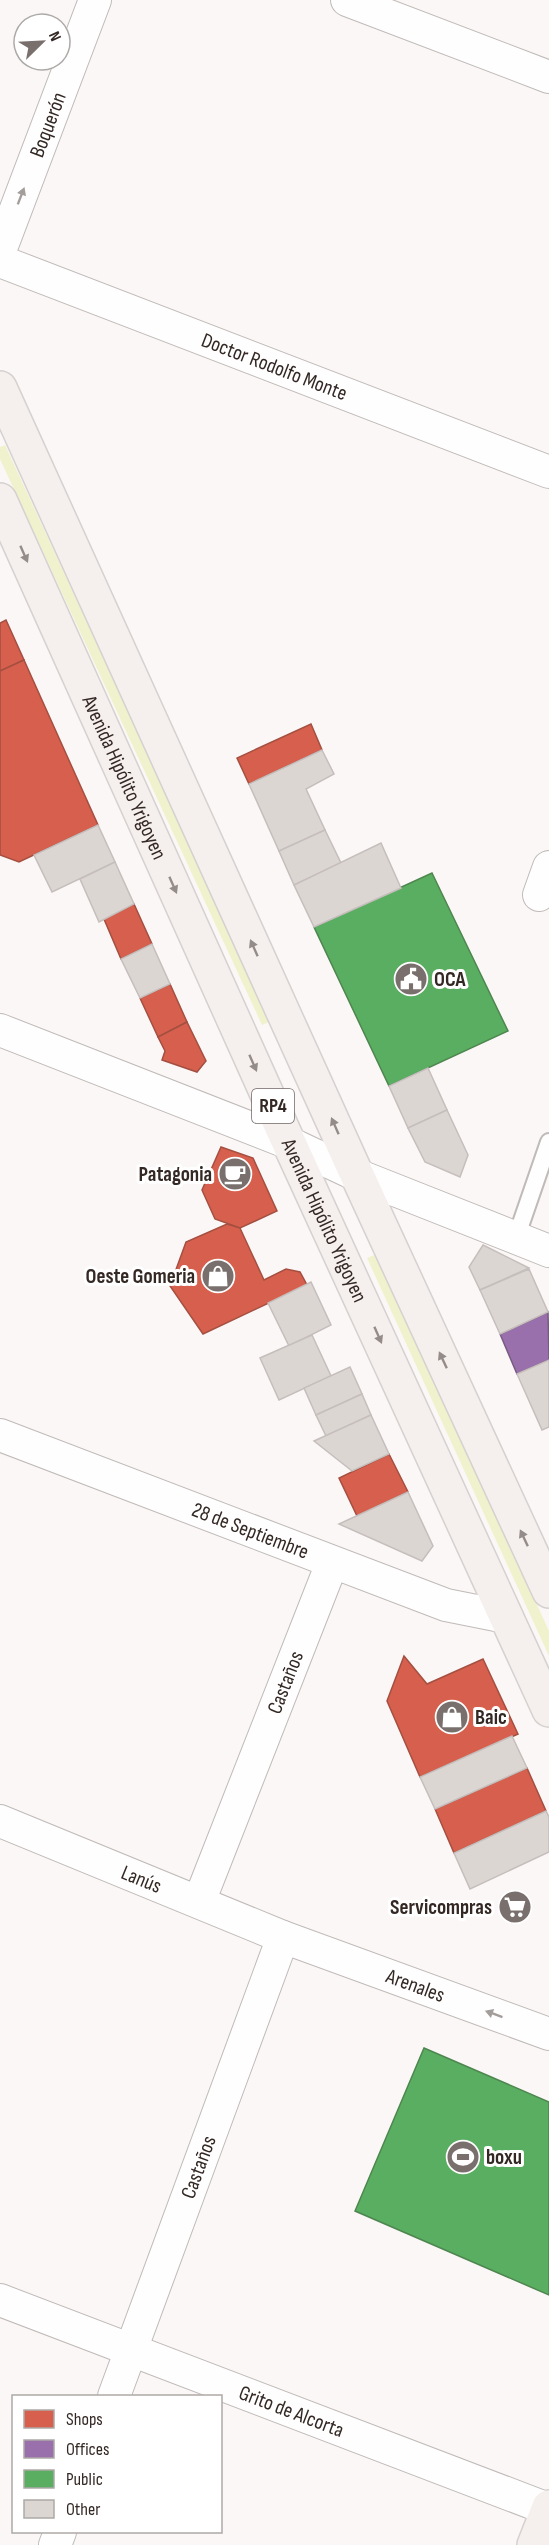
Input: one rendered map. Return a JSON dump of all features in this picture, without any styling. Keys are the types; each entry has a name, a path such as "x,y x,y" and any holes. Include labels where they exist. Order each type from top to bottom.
{"main road":[{"name":"RP4","path":"0,388 357,1175 549,1591"},
{"name":"Avenida Hipólito Yrigoyen","path":"0,500 289,1143 549,1710"},
{"path":"534,2545 549,2508"}],"street":[{"name":"Boquerón","path":"0,251 95,0"},
{"path":"347,0 549,77"},
{"name":"Doctor Rodolfo Monte","path":"0,261 549,472"},
{"path":"0,1030 289,1143 357,1175 549,1251"},
{"name":"28 de Septiembre","path":"0,1435 446,1605 506,1617"},
{"name":"Castaños","path":"199,1902 332,1563"},
{"name":"Lanús","path":"0,1821 283,1937"},
{"name":"Castaños","path":"115,2395 283,1937"},
{"name":"Arenales","path":"283,1937 549,2034"},
{"name":"Grito de Alcorta","path":"0,2300 549,2508"}],"lane":[{"path":"516,1238 549,1142"}],"green space":[{"path":"5,445 271,1021 262,1025 0,459 0,447"},
{"path":"377,1254 549,1631 549,1656 367,1258"}],"building: Shops":[{"path":"6,620 24,660 0,671 0,623"},
{"path":"24,660 98,825 19,862 0,855 0,671"},
{"path":"311,724 322,750 249,784 237,758"},
{"path":"134,904 152,944 121,959 104,919"},
{"path":"170,984 187,1022 158,1037 140,998"},
{"path":"187,1022 206,1061 197,1072 162,1060 165,1051 158,1037"},
{"name":"Patagonia","path":"221,1147 253,1158 277,1211 240,1228 215,1219 202,1190"},
{"name":"Oeste Gomeria","path":"227,1224 240,1228 264,1280 286,1269 300,1272 307,1285 203,1334 170,1286 186,1242"},
{"path":"389,1454 408,1492 357,1516 339,1478"},
{"name":"Baic","path":"404,1656 427,1684 483,1659 518,1734 420,1777 387,1701"},
{"path":"527,1768 546,1811 454,1853 435,1809"}],"building: Offices":[{"path":"548,1312 549,1360 517,1374 500,1334"}],"building: Public":[{"name":"OCA","path":"432,873 508,1031 389,1086 314,927"},
{"name":"boxu","path":"424,2048 549,2102 549,2295 355,2211"}],"building: Other":[{"path":"322,750 334,774 306,789 325,830 279,851 249,784"},
{"path":"98,825 115,862 52,892 34,855"},
{"path":"325,830 341,863 294,885 279,851"},
{"path":"381,843 401,888 314,927 294,885"},
{"path":"115,862 134,904 99,922 80,879"},
{"path":"152,944 170,984 140,998 121,959"},
{"path":"428,1068 447,1110 408,1128 389,1086"},
{"path":"447,1110 468,1155 460,1177 425,1162 408,1128"},
{"path":"483,1245 529,1268 480,1290 469,1267"},
{"path":"529,1269 548,1312 500,1334 480,1290"},
{"path":"311,1282 331,1325 289,1346 268,1303"},
{"path":"312,1335 331,1376 279,1400 260,1358"},
{"path":"549,1360 549,1427 542,1430 517,1374"},
{"path":"350,1367 362,1394 316,1415 304,1388"},
{"path":"362,1394 371,1415 326,1436 316,1415"},
{"path":"371,1415 389,1454 352,1471 314,1441"},
{"path":"408,1492 433,1546 422,1561 339,1524"},
{"path":"512,1736 527,1768 435,1809 420,1777"},
{"path":"546,1811 549,1817 549,1852 470,1889 454,1853"}],"place":[{"name":"OCA","path":"411,979"},
{"name":"Patagonia","path":"235,1174"},
{"name":"Oeste Gomeria","path":"218,1276"},
{"name":"Baic","path":"452,1717"},
{"name":"Servicompras","path":"515,1907"},
{"name":"boxu","path":"463,2157"}]}
